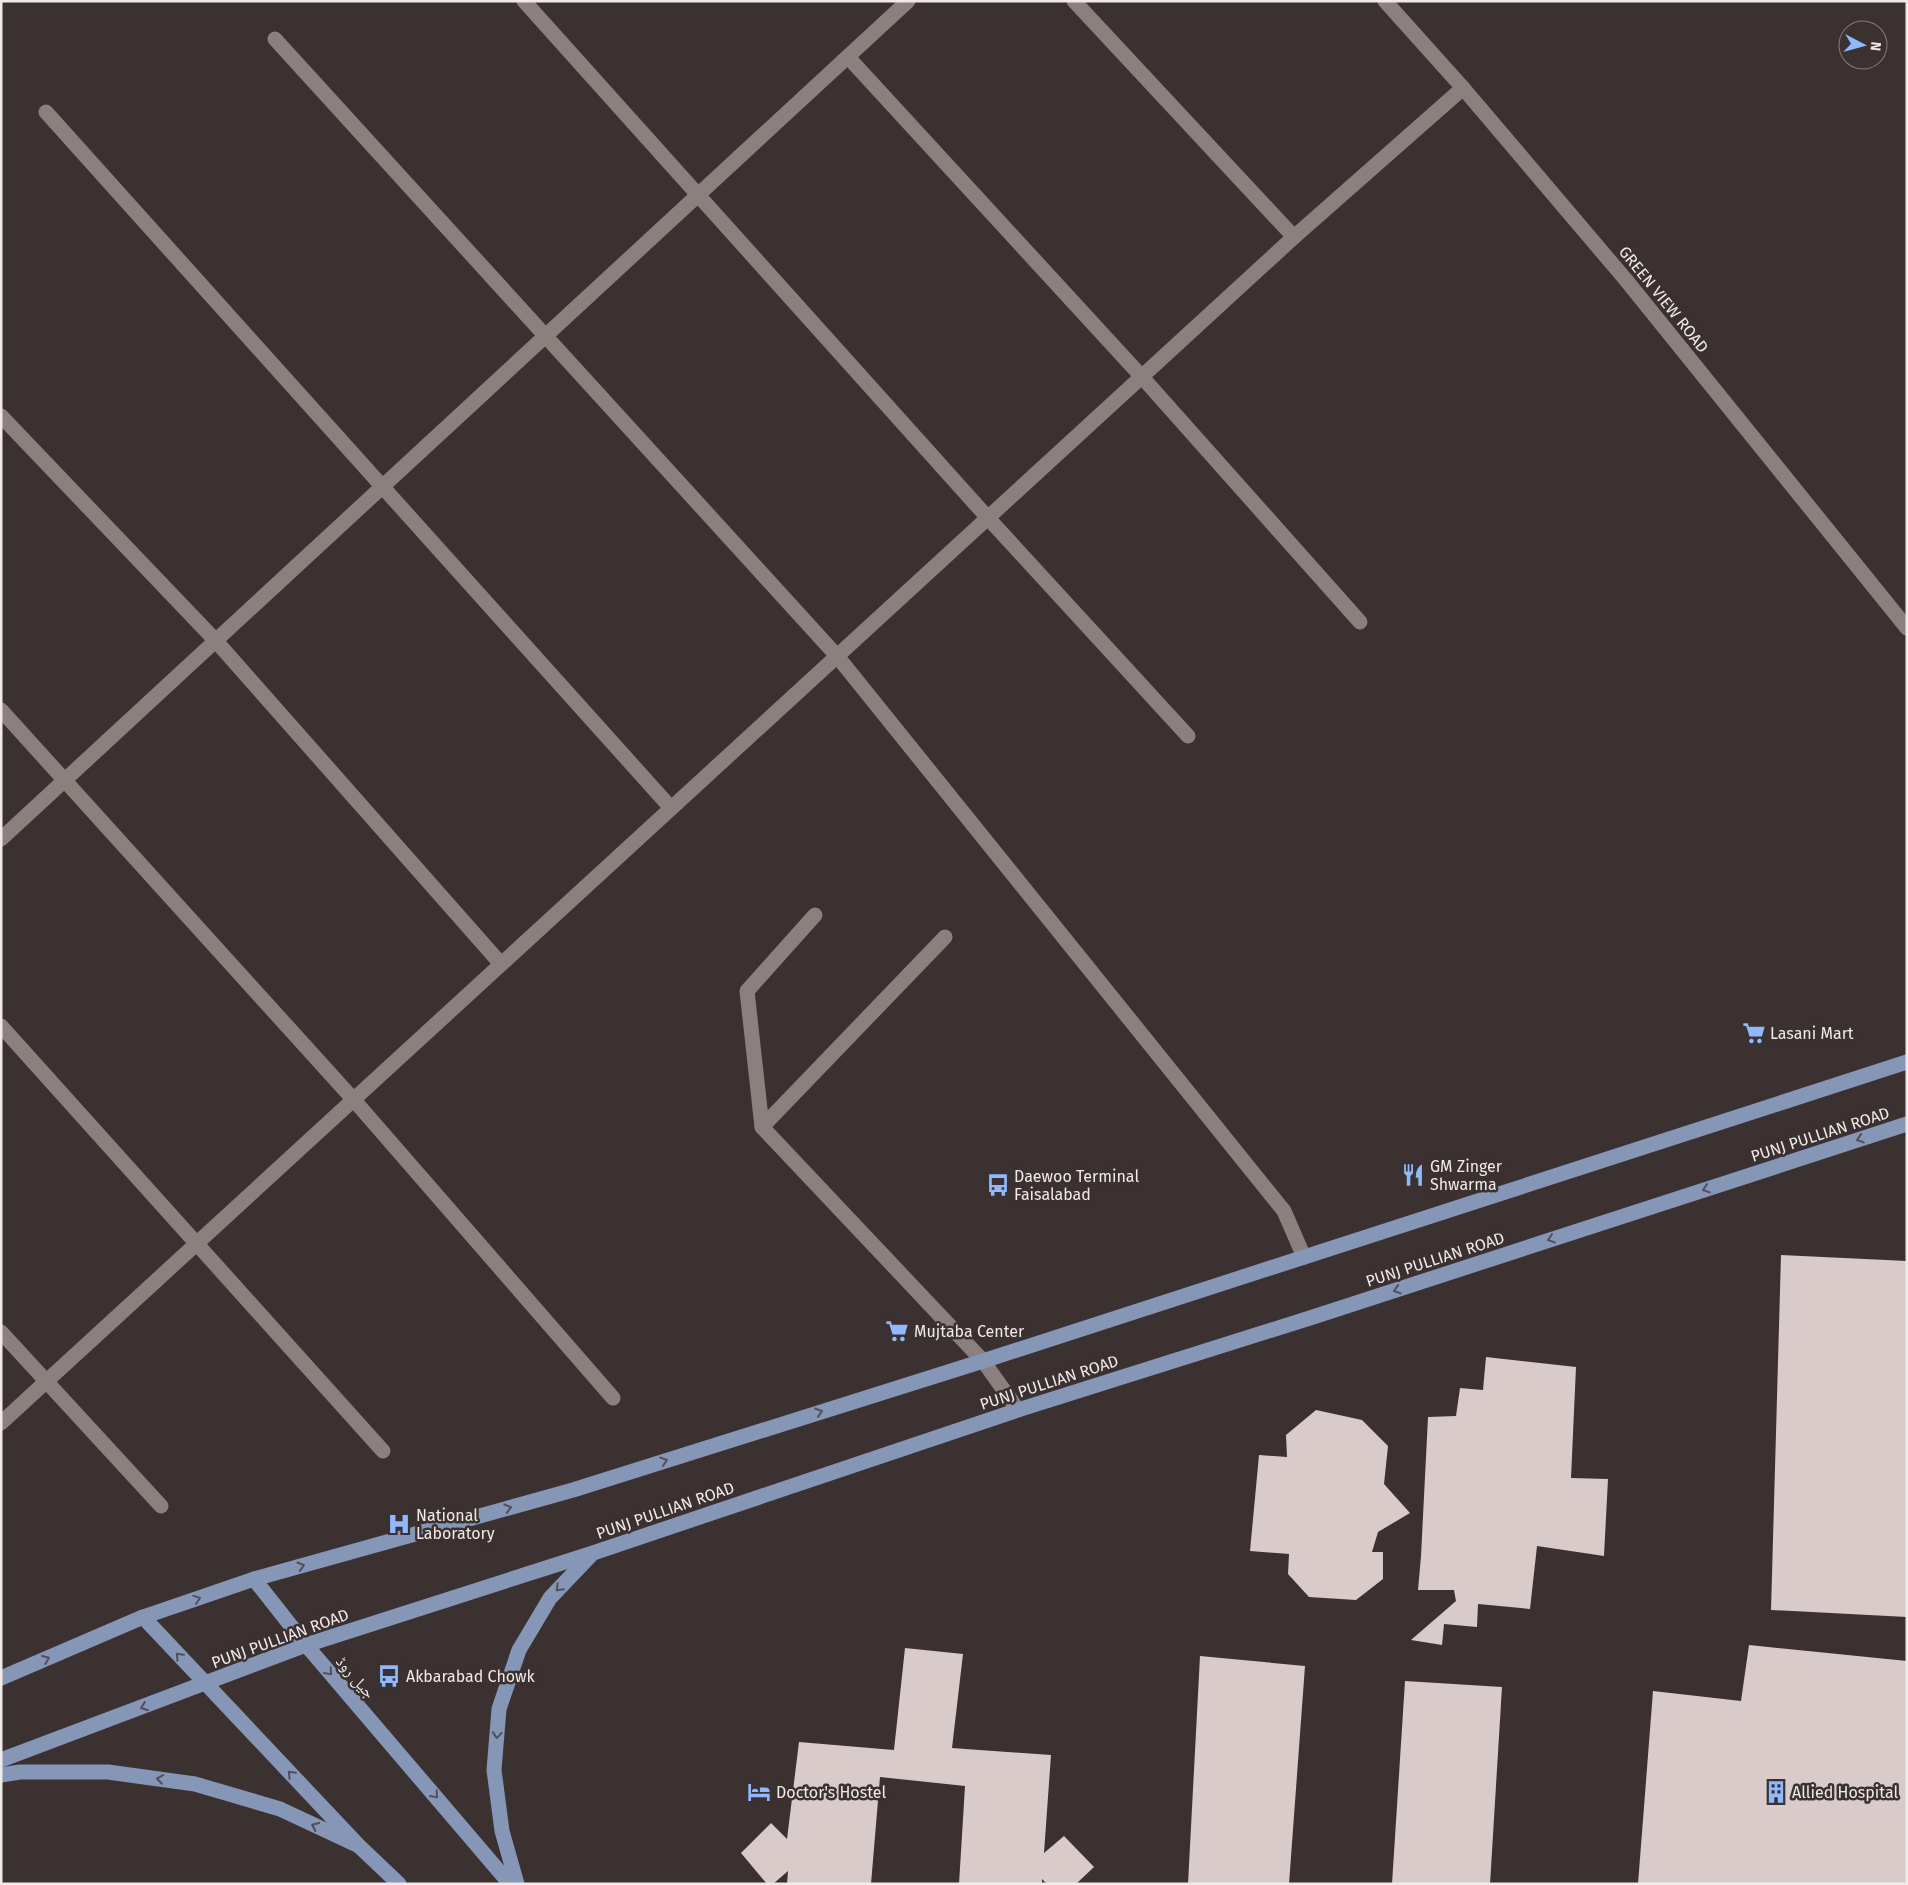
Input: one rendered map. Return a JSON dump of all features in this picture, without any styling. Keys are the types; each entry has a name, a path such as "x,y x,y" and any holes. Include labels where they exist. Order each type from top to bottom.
{"main road":[{"path":"1,1678 143,1617 254,1579 573,1490 983,1361 1907,1062"},
{"name":"PUNJ PULLIAN ROAD","path":"206,1684 306,1645 593,1553 1018,1410 1313,1317 1907,1124"},
{"path":"517,1884 502,1831 494,1770 500,1709 519,1650 550,1598 593,1553"},
{"name":"جیل روڈ","path":"254,1579 306,1645 510,1884"},
{"path":"143,1617 359,1846 399,1884"},
{"path":"1,1760 206,1684"},
{"path":"1,1775 20,1772 108,1772 195,1784 280,1809 359,1846"}],"street":[{"path":"524,1 697,196 1188,736"},
{"path":"1,839 908,1"},
{"path":"1074,1 1294,238"},
{"name":"GREEN VIEW ROAD","path":"1385,1 1463,88 1626,280 1907,628"},
{"path":"275,39 547,335 837,656 1284,1211 1304,1257"},
{"path":"848,57 1142,377 1360,622"},
{"path":"1,1422 1294,238 1463,88"},
{"path":"46,112 671,808"},
{"path":"1,416 216,641 501,964"},
{"path":"1,710 353,1099 613,1398"},
{"path":"815,915 747,991 762,1128 983,1361 1018,1410"},
{"path":"762,1128 944,937"},
{"path":"1,1026 384,1452"},
{"path":"1,1332 161,1506"}],"building":[{"path":"1781,1255 1907,1261 1907,1617 1771,1610"},
{"path":"1486,1357 1576,1367 1571,1478 1608,1479 1604,1556 1537,1546 1530,1609 1478,1604 1477,1627 1444,1624 1442,1645 1411,1640 1456,1601 1454,1590 1418,1590 1428,1417 1456,1416 1460,1388 1483,1390"},
{"path":"1316,1410 1362,1420 1388,1446 1384,1484 1410,1513 1378,1532 1372,1552 1383,1552 1383,1579 1356,1600 1309,1597 1288,1574 1289,1554 1250,1551 1259,1455 1287,1457 1286,1435"},
{"name":"Allied Hospital","path":"1749,1645 1907,1661 1907,1884 1638,1884 1653,1691 1741,1701"},
{"path":"905,1648 963,1654 952,1748 1051,1755 1044,1853 1064,1836 1094,1867 1076,1884 1047,1884 1042,1879 1042,1884 959,1884 965,1786 880,1777 871,1884 787,1884 788,1871 773,1884 767,1884 741,1853 771,1823 787,1839 799,1742 894,1750"},
{"path":"1200,1656 1305,1666 1289,1884 1188,1884"},
{"path":"1405,1681 1502,1687 1490,1884 1392,1884"}],"place":[{"name":"Lasani Mart","path":"1754,1033"},
{"name":"GM Zinger Shwarma","path":"1413,1175"},
{"name":"Daewoo Terminal Faisalabad","path":"998,1185"},
{"name":"Mujtaba Center","path":"897,1331"},
{"name":"National Laboratory","path":"399,1524"},
{"name":"Akbarabad Chowk","path":"389,1676"},
{"name":"Doctor's Hostel","path":"759,1792"},
{"name":"Allied Hospital","path":"1776,1792"}]}
